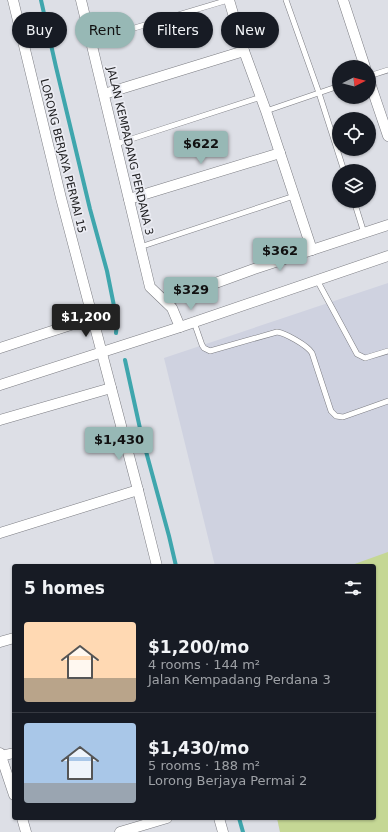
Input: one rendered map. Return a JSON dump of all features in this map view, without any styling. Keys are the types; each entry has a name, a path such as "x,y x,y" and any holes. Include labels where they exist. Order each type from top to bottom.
{"street":[{"name":"LORONG BERJAYA PERMAI 15","path":"13,0 59,191 156,564"},
{"name":"JALAN KEMPADANG PERDANA 3","path":"81,0 84,12"},
{"path":"228,0 312,250"},
{"path":"343,0 363,60"},
{"name":"JALAN KEMPADANG PERDANA 3","path":"93,48 150,287 156,294 169,304"},
{"path":"104,94 244,50"},
{"path":"376,101 388,136"},
{"path":"129,199 280,153"},
{"path":"180,327 169,304 312,250 388,225"},
{"path":"0,385 180,327 388,256"},
{"path":"0,348 92,318"},
{"path":"0,420 110,388"},
{"path":"0,533 138,490"},
{"path":"0,642 12,639"},
{"path":"12,753 1,755 12,789"},
{"path":"23,820 26,832"},
{"path":"120,832 160,820"},
{"path":"219,820 222,832"}],"lane":[{"path":"135,28 228,0"},
{"path":"286,0 319,93 342,164"},
{"path":"376,74 388,70"},
{"path":"266,111 332,88"},
{"path":"116,144 262,98"},
{"path":"140,247 294,196"},
{"path":"356,208 364,233"},
{"path":"317,279 357,354 365,358 388,351"},
{"path":"194,322 202,345 210,351 276,332 282,333 307,347 312,353 330,411 336,416 343,417 388,401"}],"shaded area":[{"path":"388,283 388,832 280,832 277,820 376,820 376,564 215,564 164,358"}],"green space":[{"path":"388,552 388,832 280,832 277,820 376,820 376,564 355,564"}],"waterway":[{"path":"41,0 90,209 107,271 117,321 116,333"},
{"path":"125,360 141,433 176,564"},
{"path":"240,820 243,832"}]}
